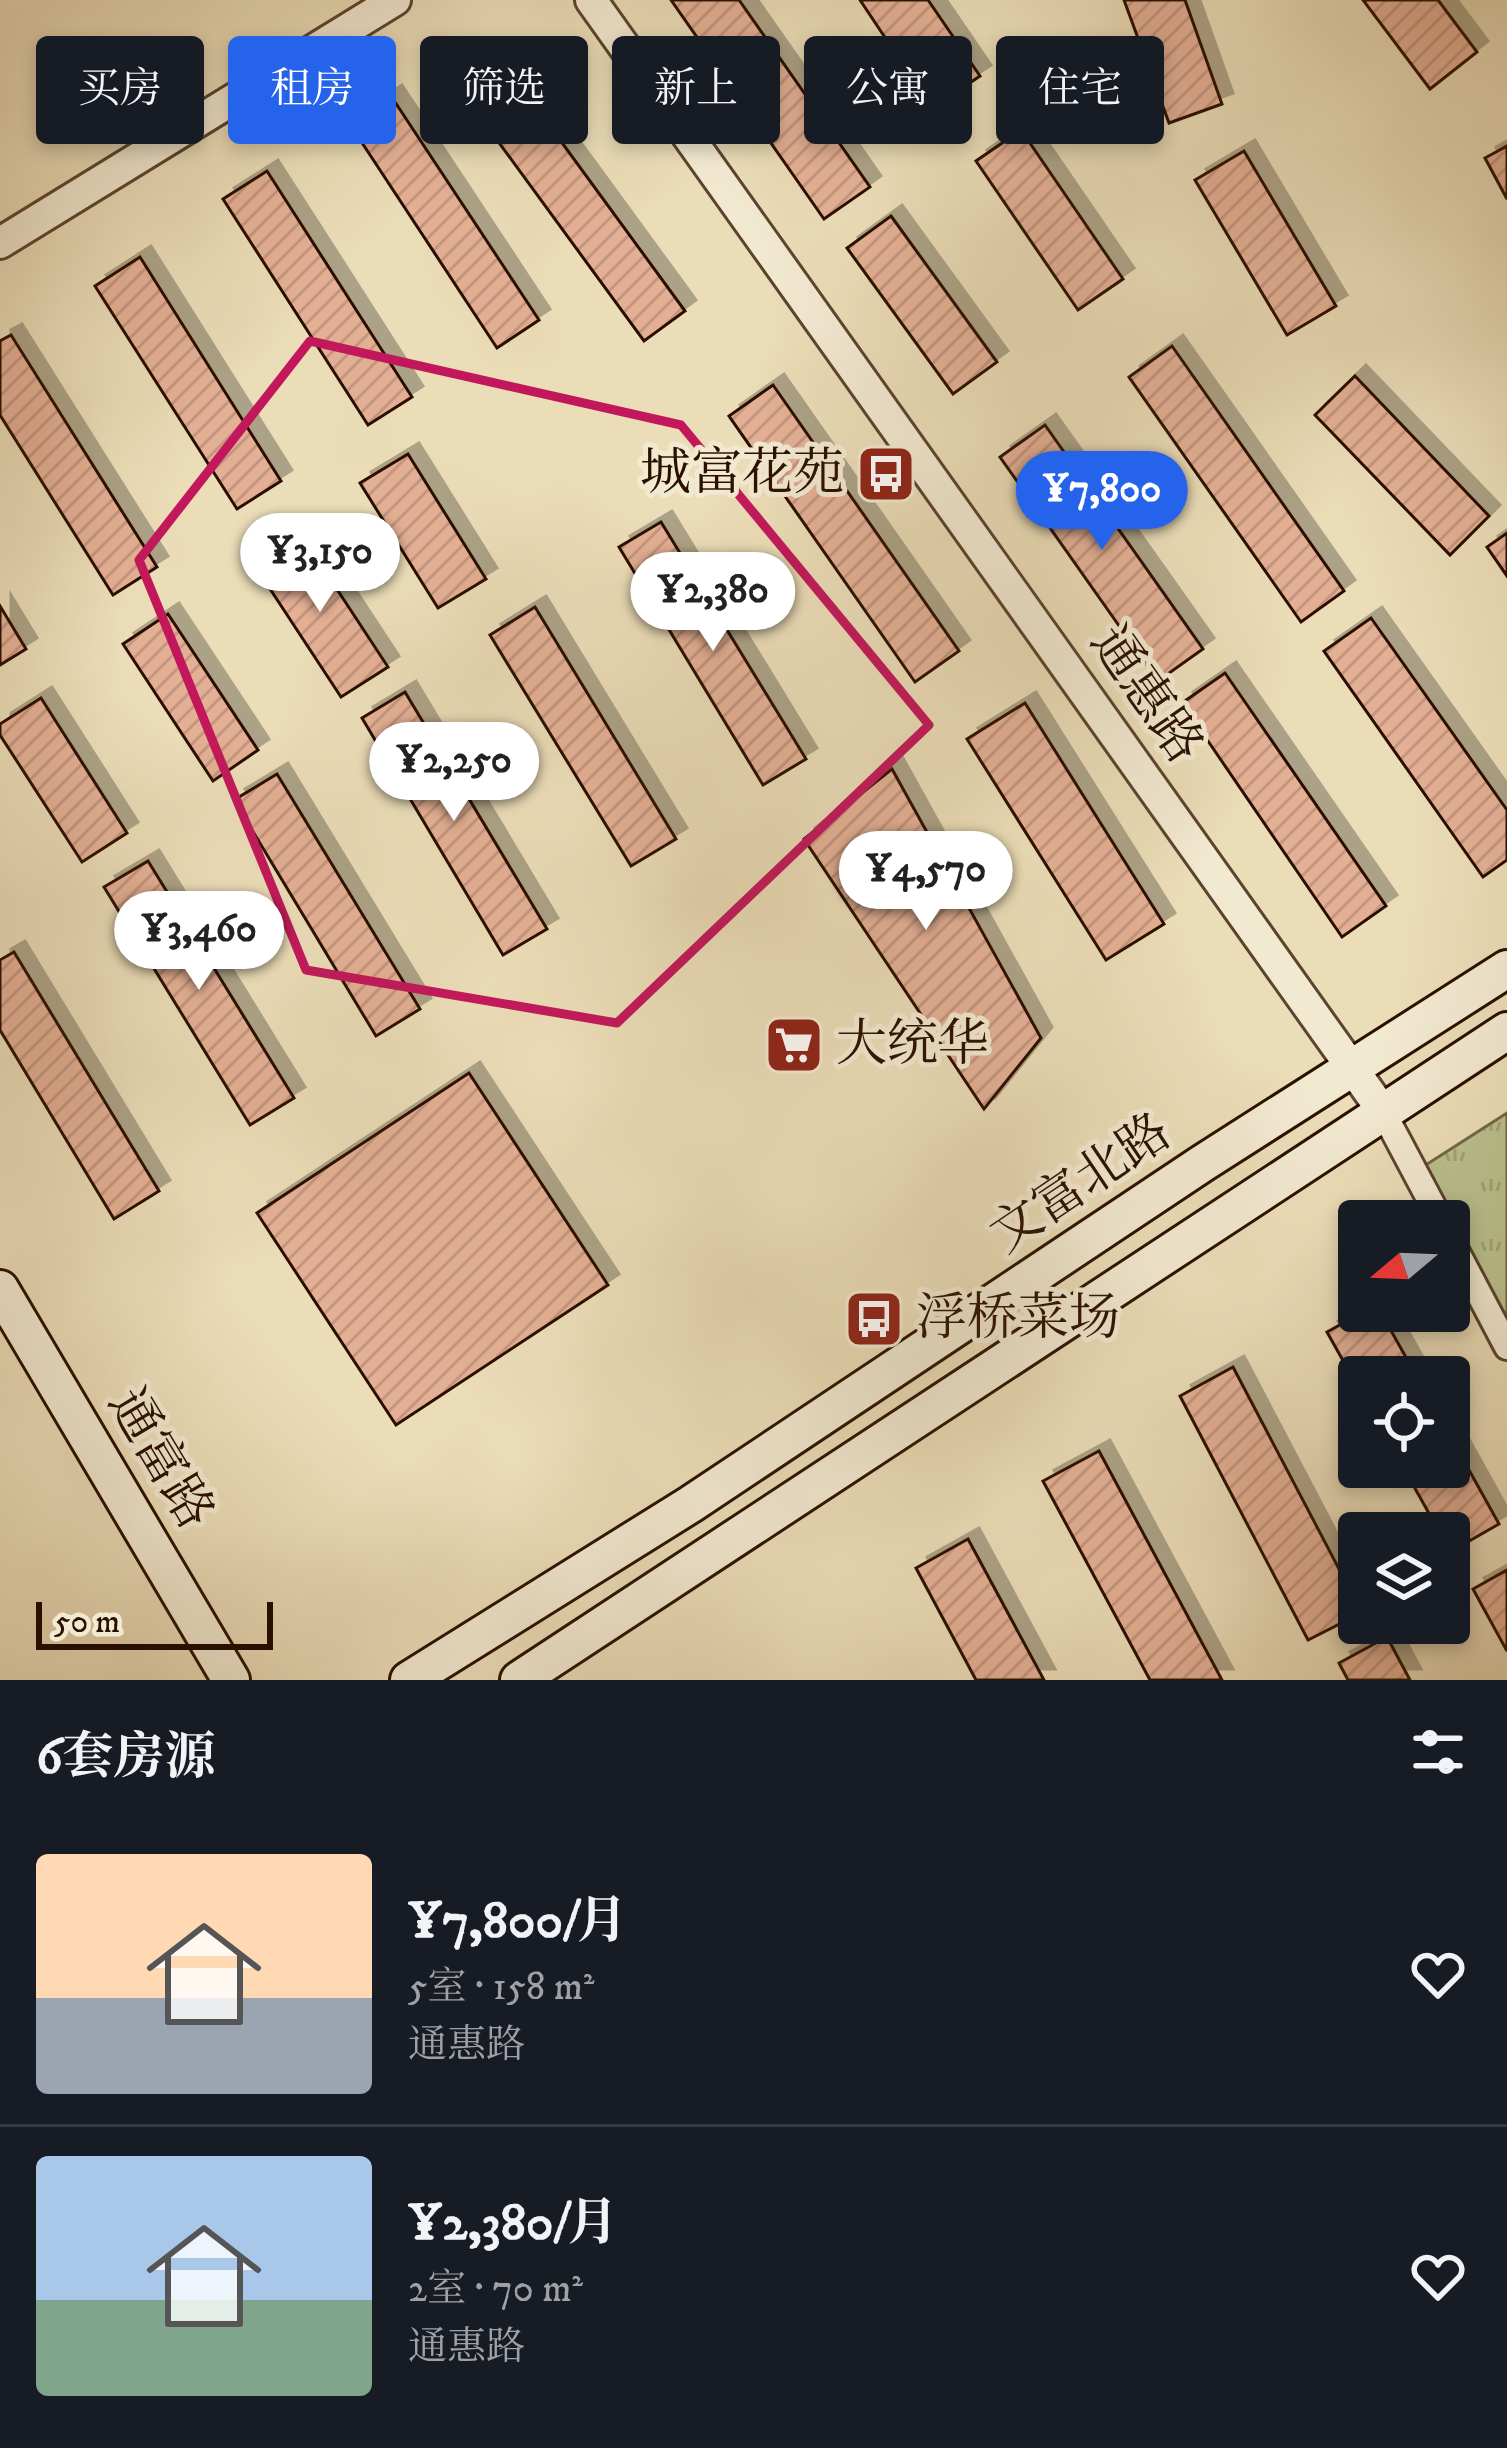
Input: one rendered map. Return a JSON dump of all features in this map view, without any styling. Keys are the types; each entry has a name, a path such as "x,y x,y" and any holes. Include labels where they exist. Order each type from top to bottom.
{"main road":[{"name":"文富北路","path":"409,1680 691,1504 1507,969"},
{"name":"文富北路","path":"519,1680 1507,1031"},
{"name":"通富路","path":"0,1289 231,1680"}],"street":[{"path":"0,243 395,0"},
{"name":"通惠路","path":"591,0 1352,1067 1382,1110 1430,1200"},
{"path":"1470,1277 1507,1347"}],"highlighted area":[{"path":"310,341 681,425 929,725 617,1023 306,970 139,560"}],"green space":[{"path":"1507,1113 1507,1329 1470,1263 1470,1200 1435,1200 1418,1170"}],"building":[{"path":"671,0 739,0 764,36 696,36"},
{"path":"860,0 928,0 953,36 884,36"},
{"path":"1124,0 1185,0 1222,104 1169,123 1164,109 1164,36 1137,36"},
{"path":"1363,0 1438,0 1477,52 1430,89"},
{"path":"780,59 804,93 804,144 840,144 870,187 824,219 772,144 780,144"},
{"path":"396,104 539,320 497,348 363,144 396,144"},
{"path":"500,144 563,144 685,311 644,341"},
{"path":"1001,144 1031,144 1123,279 1078,310 976,161"},
{"path":"1507,146 1507,199 1485,158"},
{"path":"1244,151 1336,306 1287,335 1195,180"},
{"path":"267,171 412,397 368,425 223,199"},
{"path":"891,216 997,362 953,394 847,248"},
{"path":"140,257 281,481 237,509 95,286"},
{"path":"11,335 157,567 113,595 0,415 0,341"},
{"path":"1172,346 1344,591 1301,622 1129,377"},
{"path":"1355,376 1489,516 1450,555 1315,415"},
{"path":"773,385 959,651 915,682 729,416"},
{"path":"1045,425 1203,649 1158,681 1000,457"},
{"path":"408,454 486,579 438,608 360,483"},
{"path":"661,522 806,759 763,785 619,547"},
{"path":"300,533 388,667 341,697 253,563"},
{"path":"1507,533 1507,576 1487,547"},
{"path":"0,606 26,649 0,665"},
{"path":"535,607 676,839 631,866 490,635"},
{"path":"168,614 258,750 213,781 123,644"},
{"path":"1371,618 1507,810 1507,860 1483,877 1324,651"},
{"path":"1225,673 1386,906 1342,937 1182,703"},
{"path":"405,692 547,929 503,955 362,718"},
{"path":"41,698 127,833 82,862 0,735 0,724"},
{"path":"1025,703 1164,924 1106,960 967,739"},
{"path":"892,769 1041,1038 984,1109 804,839"},
{"path":"277,774 420,1009 376,1036 234,800"},
{"path":"148,861 294,1098 250,1125 104,887"},
{"path":"14,952 159,1191 114,1219 0,1030 0,960"},
{"path":"469,1073 608,1285 396,1425 257,1213"},
{"path":"1338,1326 1338,1332 1392,1332 1405,1356 1340,1356 1327,1332"},
{"path":"1233,1367 1338,1567 1338,1625 1308,1640 1180,1396"},
{"path":"1099,1451 1222,1680 1150,1680 1043,1481"},
{"path":"1470,1472 1499,1524 1470,1541 1470,1512 1428,1512 1415,1488 1470,1488"},
{"path":"968,1539 1044,1680 976,1680 916,1568"},
{"path":"1507,1570 1507,1651 1473,1589"},
{"path":"1374,1644 1391,1644 1410,1680 1348,1680 1339,1663"}],"place":[{"name":"城富花苑","path":"886,474"},
{"name":"大统华","path":"794,1045"},
{"name":"浮桥菜场","path":"874,1319"}]}
